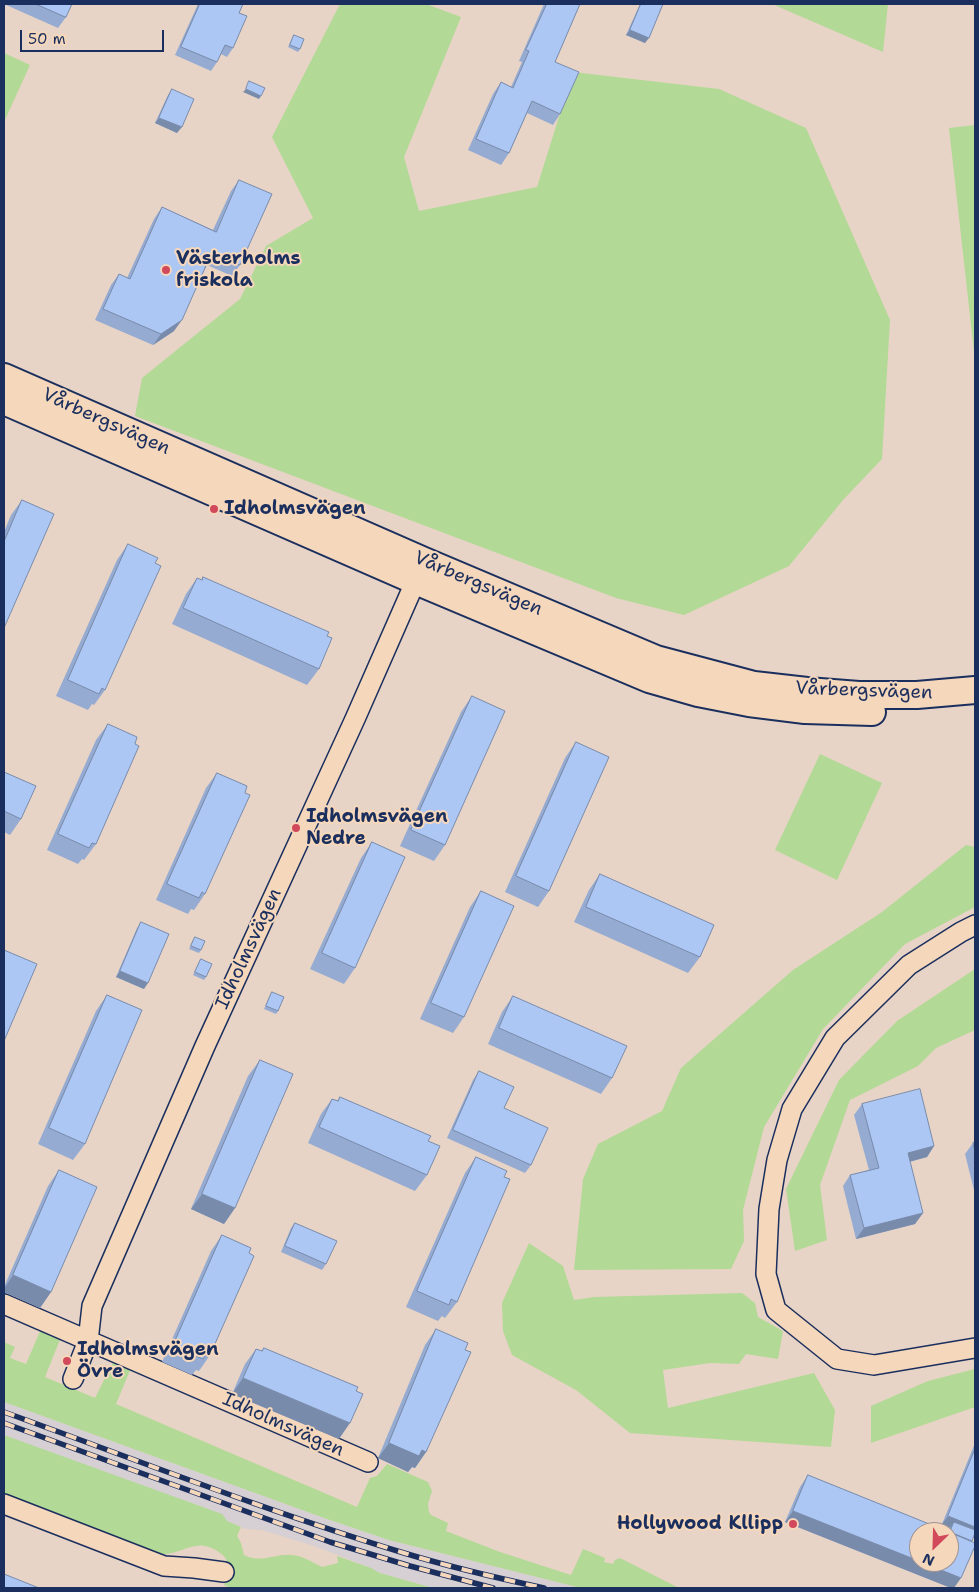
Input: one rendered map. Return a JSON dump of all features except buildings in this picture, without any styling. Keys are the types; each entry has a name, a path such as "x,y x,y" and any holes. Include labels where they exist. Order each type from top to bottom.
{"street":[{"name":"Vårbergsvägen","path":"4,378 649,679 698,693 786,708 857,713 975,706"},
{"name":"Vårbergsvägen","path":"4,401 420,571 656,659 754,685 859,695 916,695 975,690"},
{"name":"Idholmsvägen","path":"73,1379 88,1341 92,1306 99,1289 205,1046 355,719 420,571"},
{"path":"975,925 909,965 835,1038 792,1109 776,1160 770,1201 766,1274 776,1310 837,1359 874,1365 975,1348"},
{"name":"Idholmsvägen","path":"4,1304 368,1462"},
{"path":"4,1504 164,1566 224,1572"}],"shaded area":[{"path":"4,1402 389,1540 581,1588 433,1588 380,1573 314,1546 262,1530 246,1529 4,1435"}],"green space":[{"path":"340,4 426,4 461,17 404,157 419,211 537,187 573,72 719,89 806,128 890,320 882,459 843,500 789,566 684,615 616,598 135,416 142,378 240,299 266,246 313,218 272,137"},
{"path":"772,4 888,4 883,52"},
{"path":"4,53 30,65 4,122"},
{"path":"975,125 975,351 974,352 949,128"},
{"path":"820,754 882,783 837,880 775,850"},
{"path":"966,845 975,847 975,907 905,944 823,1029 764,1127 743,1210 744,1241 731,1269 574,1270 583,1179 598,1144 662,1111 681,1068 793,970 882,912"},
{"path":"975,969 975,1030 936,1048 918,1066 850,1100 820,1185 827,1240 795,1251 786,1189 839,1080 897,1021"},
{"path":"529,1243 563,1266 574,1300 594,1297 742,1293 755,1303 758,1317 783,1331 778,1359 746,1354 739,1364 710,1363 663,1370 668,1408 814,1373 835,1410 831,1447 630,1433 576,1390 512,1355 503,1331 502,1303"},
{"path":"41,1329 61,1337 45,1377 95,1398 114,1360 131,1368 116,1404 357,1507 370,1478 377,1476 387,1464 428,1482 432,1491 428,1504 429,1512 431,1515 448,1523 446,1531 500,1552 571,1575 583,1549 605,1558 604,1562 613,1564 615,1560 620,1558 679,1588 581,1588 389,1540 4,1402 4,1342 15,1347 10,1358 26,1364"},
{"path":"975,1369 975,1407 871,1443 871,1406 928,1381"},
{"path":"4,1435 222,1514 227,1521 241,1527 237,1536 244,1555 250,1558 292,1555 304,1558 322,1567 338,1563 337,1556 380,1573 433,1588 231,1588 224,1585 228,1572 228,1563 224,1556 211,1548 195,1546 173,1553 156,1554 4,1494"}],"railway":[{"path":"4,1412 253,1503 354,1537 439,1563 544,1588"},
{"path":"4,1423 330,1542 493,1588"}],"place":[{"name":"Västerholms friskola","path":"166,270"},
{"name":"Idholmsvägen","path":"214,509"},
{"name":"Idholmsvägen Nedre","path":"296,828"},
{"name":"Idholmsvägen Övre","path":"67,1361"},
{"name":"Hollywood Kllipp","path":"793,1524"}]}
